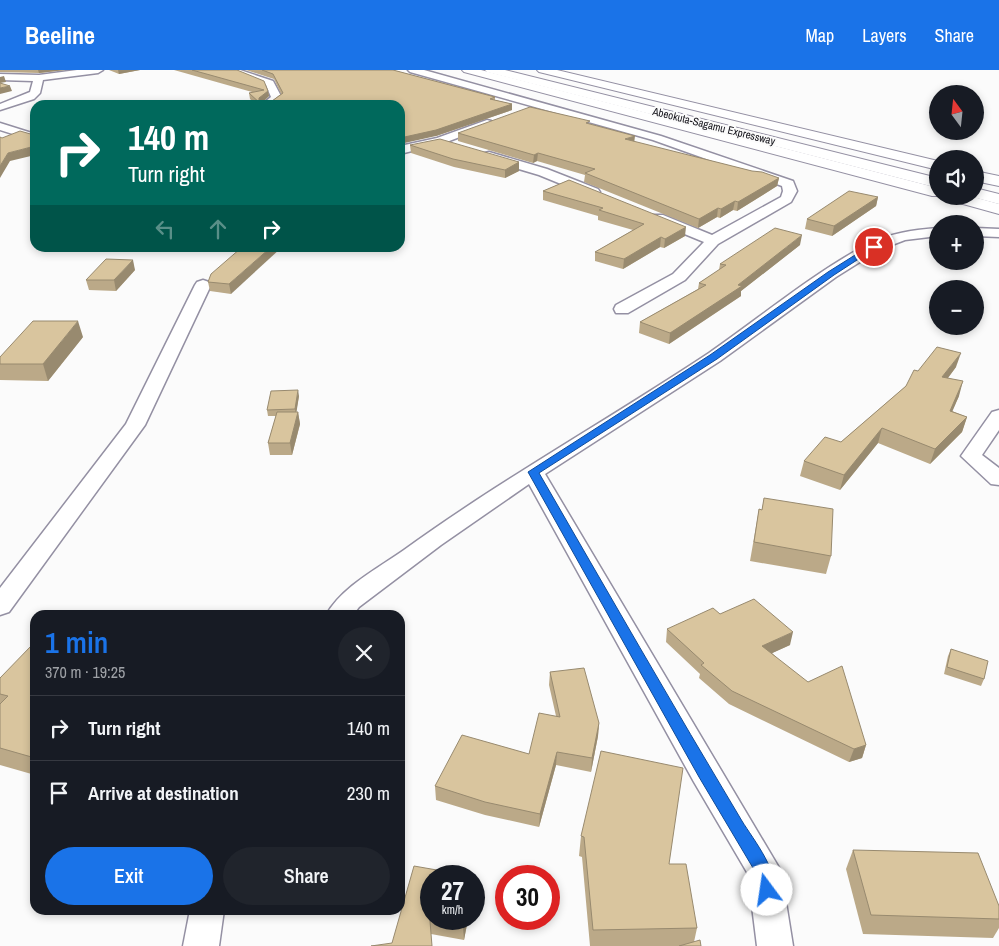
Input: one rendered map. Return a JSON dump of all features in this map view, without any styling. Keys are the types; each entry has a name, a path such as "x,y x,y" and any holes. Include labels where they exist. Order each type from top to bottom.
{"main road":[{"path":"468,70 572,87 929,164"},
{"name":"Abeokuta-Sagamu Expressway","path":"491,70 572,87 929,174"},
{"name":"Abeokuta-Sagamu Expressway","path":"519,70 572,87 929,181"},
{"path":"544,70 572,87 929,190"},
{"path":"984,178 999,181"},
{"path":"984,188 999,192"},
{"path":"984,195 999,199"},
{"path":"984,205 999,209"}],"street":[{"path":"0,77 39,78 98,70"},
{"path":"231,70 270,83 272,91 277,98 274,100"},
{"path":"413,70 657,138 788,184 790,191 786,199 713,241 679,277 622,309"},
{"path":"0,107 30,97 35,93 39,78"},
{"path":"521,112 539,106"},
{"path":"405,149 440,141 496,121"},
{"path":"0,126 30,136"},
{"path":"440,141 459,147"},
{"path":"477,152 543,172 604,196"},
{"path":"648,214 713,241"},
{"path":"984,232 999,233"},
{"path":"343,610 350,601 433,540 533,472 714,357 831,274 874,247 902,236 929,233"},
{"path":"0,606 135,424 203,284"},
{"path":"999,416 971,456 999,479"},
{"path":"533,472 705,773 764,871 775,946"},
{"path":"201,946 206,915"}],"building":[{"path":"192,70 237,70 264,81 268,91 257,100 249,93 264,90"},
{"path":"262,70 393,70 495,97 490,99 512,104 436,130 405,137 405,100 273,100 283,93 273,74"},
{"path":"0,83 10,86 0,88"},
{"path":"530,107 590,121 586,123 635,136 625,139 762,172 779,178 738,202 735,201 721,209 718,208 699,219 585,173 595,169 538,153 534,155 458,133"},
{"path":"20,131 30,134 30,147 8,153 0,166 0,137 2,138"},
{"path":"440,139 519,162 505,170 453,159 410,145"},
{"path":"569,180 686,227 665,239 661,237 624,259 595,252 644,224 599,210 603,208 543,191"},
{"path":"849,191 878,197 834,226 807,219"},
{"path":"775,228 802,235 738,285 742,286 670,333 640,322 706,285 699,283 726,265 720,264"},
{"path":"236,252 265,252 229,284 208,282 211,274"},
{"path":"106,259 133,260 114,280 86,280"},
{"path":"33,321 78,321 43,364 0,364 0,357"},
{"path":"937,347 961,353 942,377 963,381 950,411 967,417 935,449 882,428 844,475 804,461 825,437 841,442 906,386 914,370 918,371"},
{"path":"298,390 295,409 267,410 271,391"},
{"path":"277,412 298,412 290,443 268,443"},
{"path":"764,498 833,509 831,556 754,542 759,509 762,510"},
{"path":"754,599 793,632 762,646 808,682 842,666 866,745 854,749 732,691 701,665 704,663 667,629 713,608 720,614"},
{"path":"30,647 30,757 0,748 0,704 8,696 0,694 0,678"},
{"path":"951,649 988,661 984,679 947,667"},
{"path":"584,668 599,723 592,758 557,752 540,814 485,802 435,786 462,735 529,754 539,713 560,717 550,672"},
{"path":"601,751 683,768 669,864 686,864 697,928 593,930 584,837 581,836"},
{"path":"853,850 978,853 999,906 999,919 871,915"},
{"path":"414,866 420,867 420,930 431,930 432,946 371,946 392,943 400,915 405,915 405,898"},
{"path":"700,940 701,946 679,946"}],"route":[{"path":"767,890 764,871 705,773 533,472 714,357 831,274 874,247"}]}
